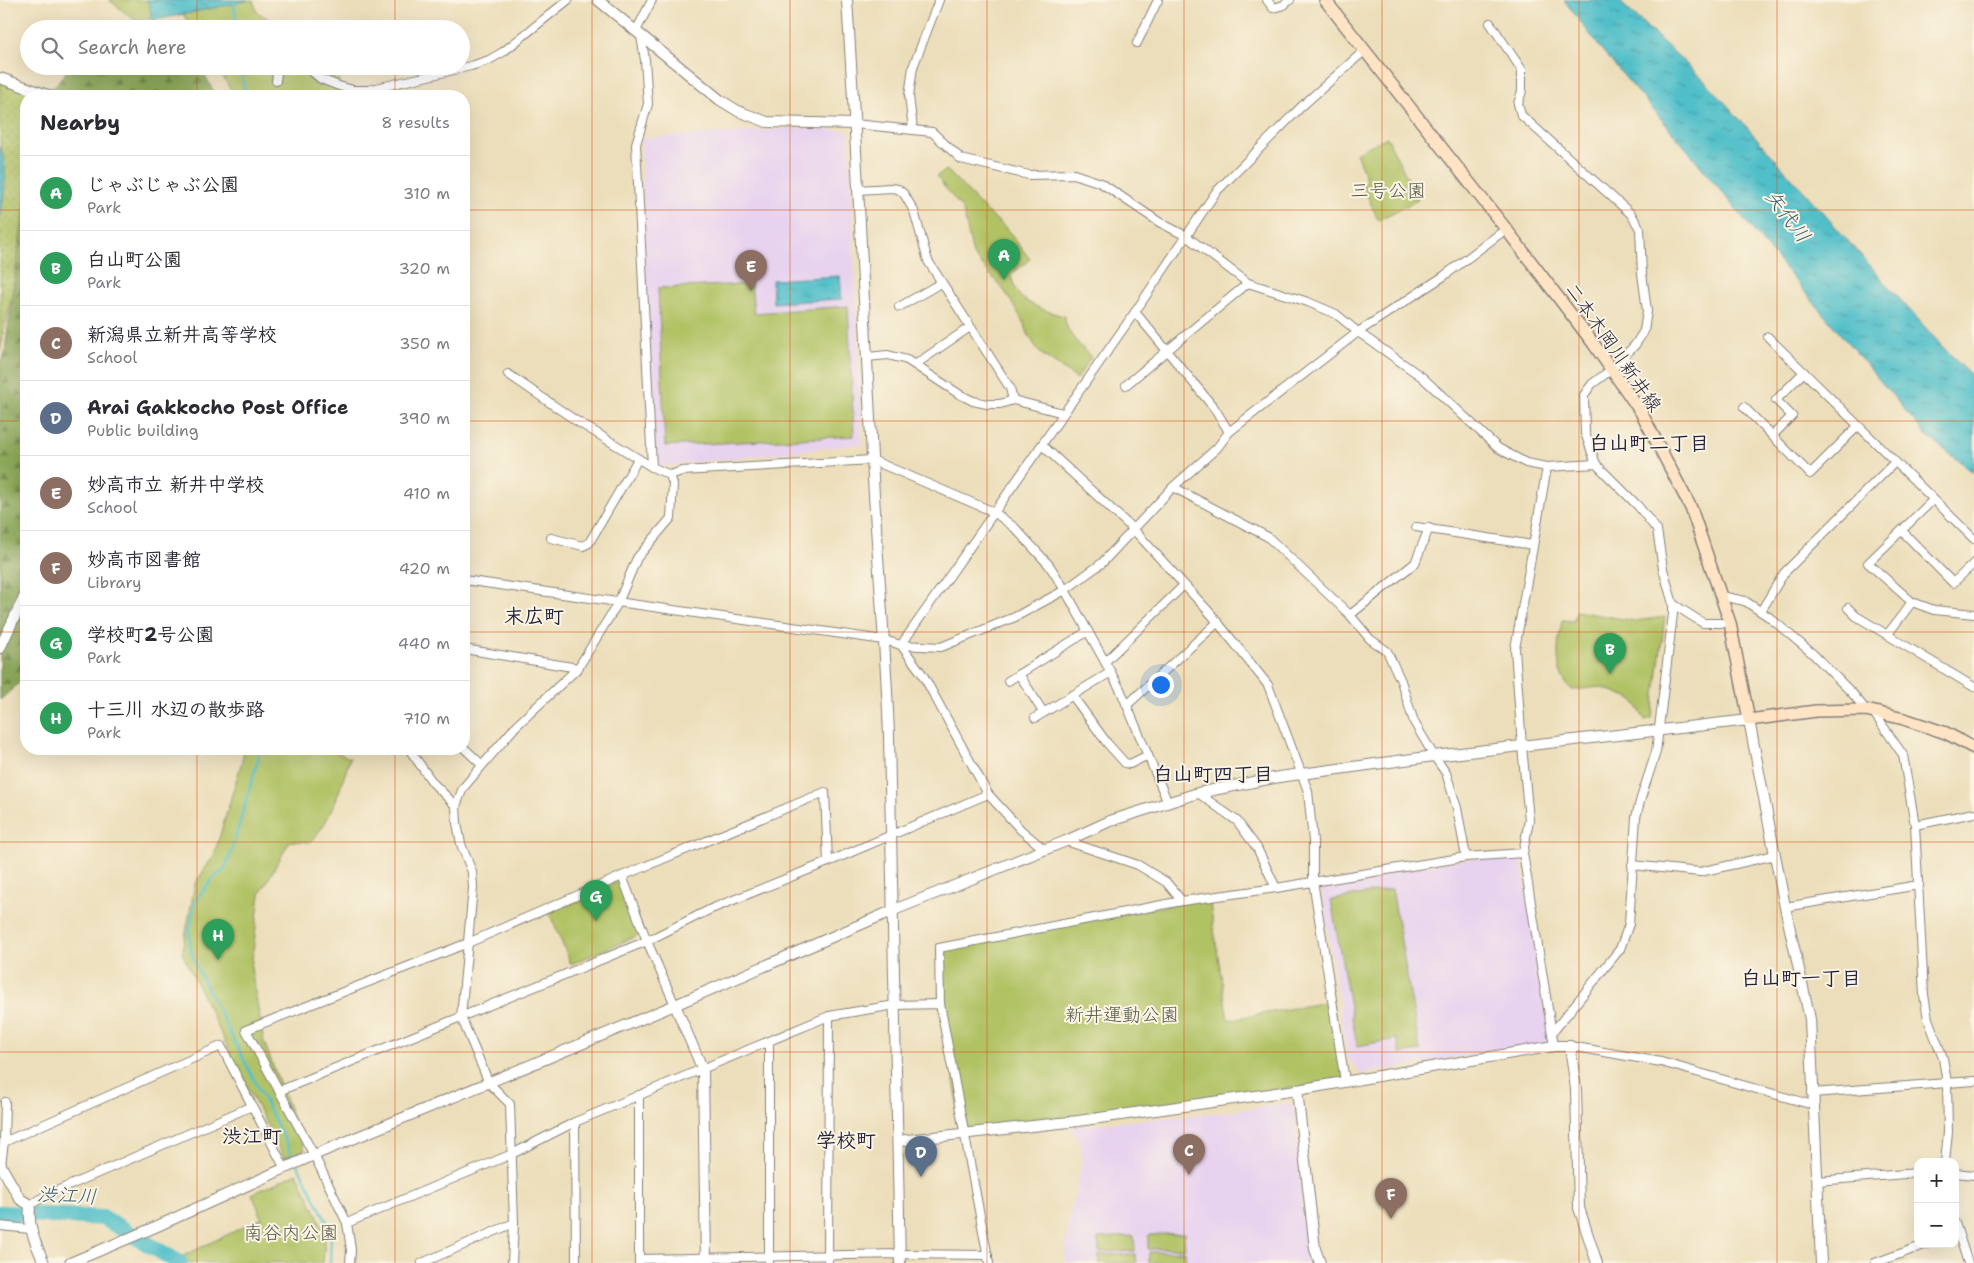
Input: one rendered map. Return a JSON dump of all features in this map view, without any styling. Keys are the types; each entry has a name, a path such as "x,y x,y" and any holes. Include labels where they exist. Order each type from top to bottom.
{"main road":[{"name":"二本木岡川新井線","path":"1325,0 1506,228 1612,369 1640,412 1692,508 1730,624 1749,720"},
{"path":"1749,720 1816,711 1870,712 1904,719 1946,734 1974,748"}],"street":[{"path":"470,66 489,60 503,52 568,0"},
{"path":"598,0 720,100 738,111 767,122 856,124 932,132 962,159 1029,175 1074,174 1101,183 1159,222 1186,236 1248,283 1308,302 1336,314 1358,332 1422,377 1473,422 1498,448 1526,463 1547,467 1596,464"},
{"path":"652,0 638,34 645,60 648,104 636,144 652,467"},
{"path":"847,0 856,124 872,460 884,640 894,910 900,1258"},
{"path":"913,129 909,96 913,67 939,0"},
{"path":"1137,43 1158,0"},
{"path":"1267,0 1273,8 1284,5 1290,0"},
{"path":"1490,23 1522,70 1522,91 1518,104 1521,115 1631,214 1640,229 1642,273 1647,311 1644,331 1635,345 1612,369 1592,384 1584,396 1586,433 1596,464 1638,506 1657,530 1663,569 1673,604 1656,752 1636,817 1629,924 1620,949 1552,1033"},
{"path":"901,645 1135,312 1216,192 1302,106 1364,51"},
{"path":"276,75 276,81"},
{"path":"316,75 321,79 353,90 368,90 432,75"},
{"path":"0,78 33,90"},
{"path":"858,190 891,188 898,189 904,194 914,211 928,262 1010,388 1014,400"},
{"path":"470,581 884,640 901,645 941,647 1015,617 1065,590 1102,562 1173,487 1217,448 1230,432 1358,332 1444,276 1506,228"},
{"path":"899,307 941,283"},
{"path":"1126,385 1248,283"},
{"path":"1135,312 1215,409 1230,432"},
{"path":"916,364 970,327"},
{"path":"1768,337 1974,538"},
{"path":"867,357 888,356 907,360 973,401 1000,404 1014,400 1063,413"},
{"path":"1772,436 1792,416 1776,400 1804,372"},
{"path":"508,374 575,420 638,459 670,475 682,471 872,460 994,512 1021,534 1049,565 1065,590 1127,704 1168,802"},
{"path":"1744,407 1810,474 1858,426"},
{"path":"1042,444 1134,529 1218,622 1268,685 1308,791 1314,841 1313,881 1345,1081"},
{"path":"551,538 583,546 589,542 638,459"},
{"path":"1761,611 1784,572 1895,462"},
{"path":"1547,467 1515,649 1529,820 1524,853 1554,1046"},
{"path":"512,1263 514,1223 510,1104 489,1083 461,1017 473,888 472,872 461,844 456,806 464,788 516,726 578,668 618,603 637,558 671,518 673,484 670,475"},
{"path":"1173,487 1268,537 1350,615 1370,639 1387,651 1401,682 1414,722 1446,773 1457,808 1466,857"},
{"path":"1933,500 1868,563 1912,602 1934,610 1974,614"},
{"path":"1416,527 1532,545"},
{"path":"1350,615 1416,563 1429,528"},
{"path":"1902,530 1953,583 1974,563"},
{"path":"1105,662 1184,585"},
{"path":"1720,596 1745,601 1761,611 1813,654 1870,712 1903,755 1915,825 1924,995 1928,1019 1942,1058 1947,1083 1948,1132 1945,1158"},
{"path":"1887,635 1912,602"},
{"path":"1673,604 1703,624 1730,624"},
{"path":"0,648 20,606"},
{"path":"1848,608 1856,616 1974,687"},
{"path":"1127,704 1218,622"},
{"path":"1008,681 1088,631"},
{"path":"901,645 923,675 988,794 1021,830 1044,849"},
{"path":"470,650 578,668"},
{"path":"1035,718 1111,672"},
{"path":"1019,674 1043,712"},
{"path":"1072,695 1107,743 1125,763 1130,764 1148,755"},
{"path":"70,1263 122,1242 310,1156 675,1005 894,910 1066,841 1110,821 1168,802 1198,793 1302,774 1434,756 1659,732 1749,720 1785,907 1810,1018 1821,1263"},
{"path":"470,754 482,765"},
{"path":"413,755 433,784 456,806"},
{"path":"350,1263 351,1250 347,1223 310,1156 279,1091 246,1030 468,943 622,876 825,792 828,862"},
{"path":"1198,793 1237,821 1257,848 1276,888"},
{"path":"279,1091 647,941 711,909 988,794"},
{"path":"1915,825 1974,813"},
{"path":"1066,841 1138,865 1166,882 1182,901"},
{"path":"639,1095 639,1261 900,1258 989,1259 940,1004 939,948 1182,901 1276,888 1466,857 1524,853"},
{"path":"1632,865 1700,872 1775,855"},
{"path":"622,876 647,941 703,1070 706,1260"},
{"path":"1785,907 1919,885"},
{"path":"347,1223 512,1154 575,1122 703,1070 828,1016 895,1005 940,1004"},
{"path":"828,1016 828,1260"},
{"path":"769,1042 769,1260"},
{"path":"4,1142 221,1046 287,1168"},
{"path":"898,1141 964,1132 1078,1121 1297,1090 1554,1046 1570,1046 1661,1062 1813,1106"},
{"path":"1570,1046 1576,1089 1578,1208 1597,1263"},
{"path":"1812,1093 1974,1081"},
{"path":"1297,1090 1315,1249 1320,1263"},
{"path":"5,1102 4,1142 0,1165 20,1199 30,1205"},
{"path":"30,1205 45,1196 252,1106"},
{"path":"575,1122 576,1263"},
{"path":"1817,1181 1914,1173"},
{"path":"1959,1174 1974,1176"},
{"path":"30,1205 30,1225 44,1263"},
{"path":"422,1263 514,1223"},
{"path":"0,1226 30,1225"},
{"path":"1959,1239 1968,1263"},
{"path":"1875,1263 1916,1248"}],"shaded area":[{"path":"801,128 849,131 862,444 652,467 641,138"},
{"path":"1518,854 1521,858 1550,1042 1361,1074 1347,1057 1321,883 1454,861"},
{"path":"1287,1103 1294,1107 1308,1251 1314,1263 1065,1263 1068,1224 1082,1162 1081,1146 1071,1127 1225,1112"}],"green space":[{"path":"109,0 253,0 257,12 271,20 187,20 183,14 135,20"},
{"path":"64,75 205,75 213,90 52,90"},
{"path":"222,75 340,75 337,90 231,90"},
{"path":"0,79 32,90 20,90 20,254 0,352"},
{"name":"三号公園","path":"1387,137 1418,200 1378,220 1363,186 1366,182 1365,175 1356,153"},
{"path":"947,170 987,212 1005,227 1030,259 1011,275 1019,295 1035,306 1065,316 1070,333 1091,357 1077,379 1040,353 1004,290 973,255 963,210 936,176"},
{"path":"20,240 20,682 0,700 0,365 5,350"},
{"path":"751,284 754,313 848,306 854,436 665,446 658,288"},
{"path":"1576,611 1635,621 1665,617 1652,718 1645,720 1633,699 1601,687 1572,690 1566,683 1559,666 1559,638 1562,620 1574,621"},
{"path":"243,755 343,755 350,758 335,803 318,834 310,842 290,841 260,894 251,968 264,1042 305,1150 284,1158 239,1071 182,953 195,884 214,855"},
{"path":"621,880 644,933 571,964 548,910"},
{"path":"1392,889 1420,1051 1400,1054 1397,1039 1357,1046 1331,900"},
{"name":"新井運動公園","path":"1209,898 1228,1020 1332,1001 1345,1081 963,1132 940,1004 939,948"},
{"name":"南谷内公園","path":"297,1173 324,1229 323,1263 190,1263 181,1257 262,1218 252,1194"},
{"path":"1184,1233 1185,1248 1148,1249 1148,1235"},
{"path":"1134,1236 1135,1251 1099,1252 1098,1238"},
{"path":"1185,1251 1186,1263 1149,1263 1149,1252"},
{"path":"1135,1254 1136,1263 1099,1263 1099,1255"}],"water":[{"path":"147,0 247,0 156,20 151,20 150,6"},
{"name":"矢代川","path":"1564,0 1618,0 1711,87 1940,344 1974,378 1974,473 1926,435 1605,54"},
{"path":"0,146 5,164 5,174 0,222"},
{"path":"840,276 842,299 773,303 772,280"}],"waterway":[{"path":"234,3 236,20"},
{"path":"242,75 244,90"},
{"path":"259,755 231,853 224,870 212,879 195,902 189,931 191,951 198,970 295,1160"},
{"path":"298,1165 327,1222 331,1236 330,1263"},
{"name":"渋江川","path":"0,1213 104,1218 180,1263"}],"place":[{"name":"じゃぶじゃぶ公園","path":"1004,280"},
{"name":"妙高市立 新井中学校","path":"751,291"},
{"name":"白山町公園","path":"1610,674"},
{"name":"学校町2号公園","path":"596,921"},
{"name":"十三川 水辺の散歩路","path":"218,960"},
{"name":"新潟県立新井高等学校","path":"1189,1175"},
{"name":"Arai Gakkocho Post Office","path":"921,1177"},
{"name":"妙高市図書館","path":"1391,1219"}],"district":[{"name":"白山町二丁目","path":"1649,443"},
{"name":"末広町","path":"534,616"},
{"name":"白山町四丁目","path":"1213,774"},
{"name":"白山町一丁目","path":"1801,978"},
{"name":"渋江町","path":"252,1136"},
{"name":"学校町","path":"846,1140"}]}
